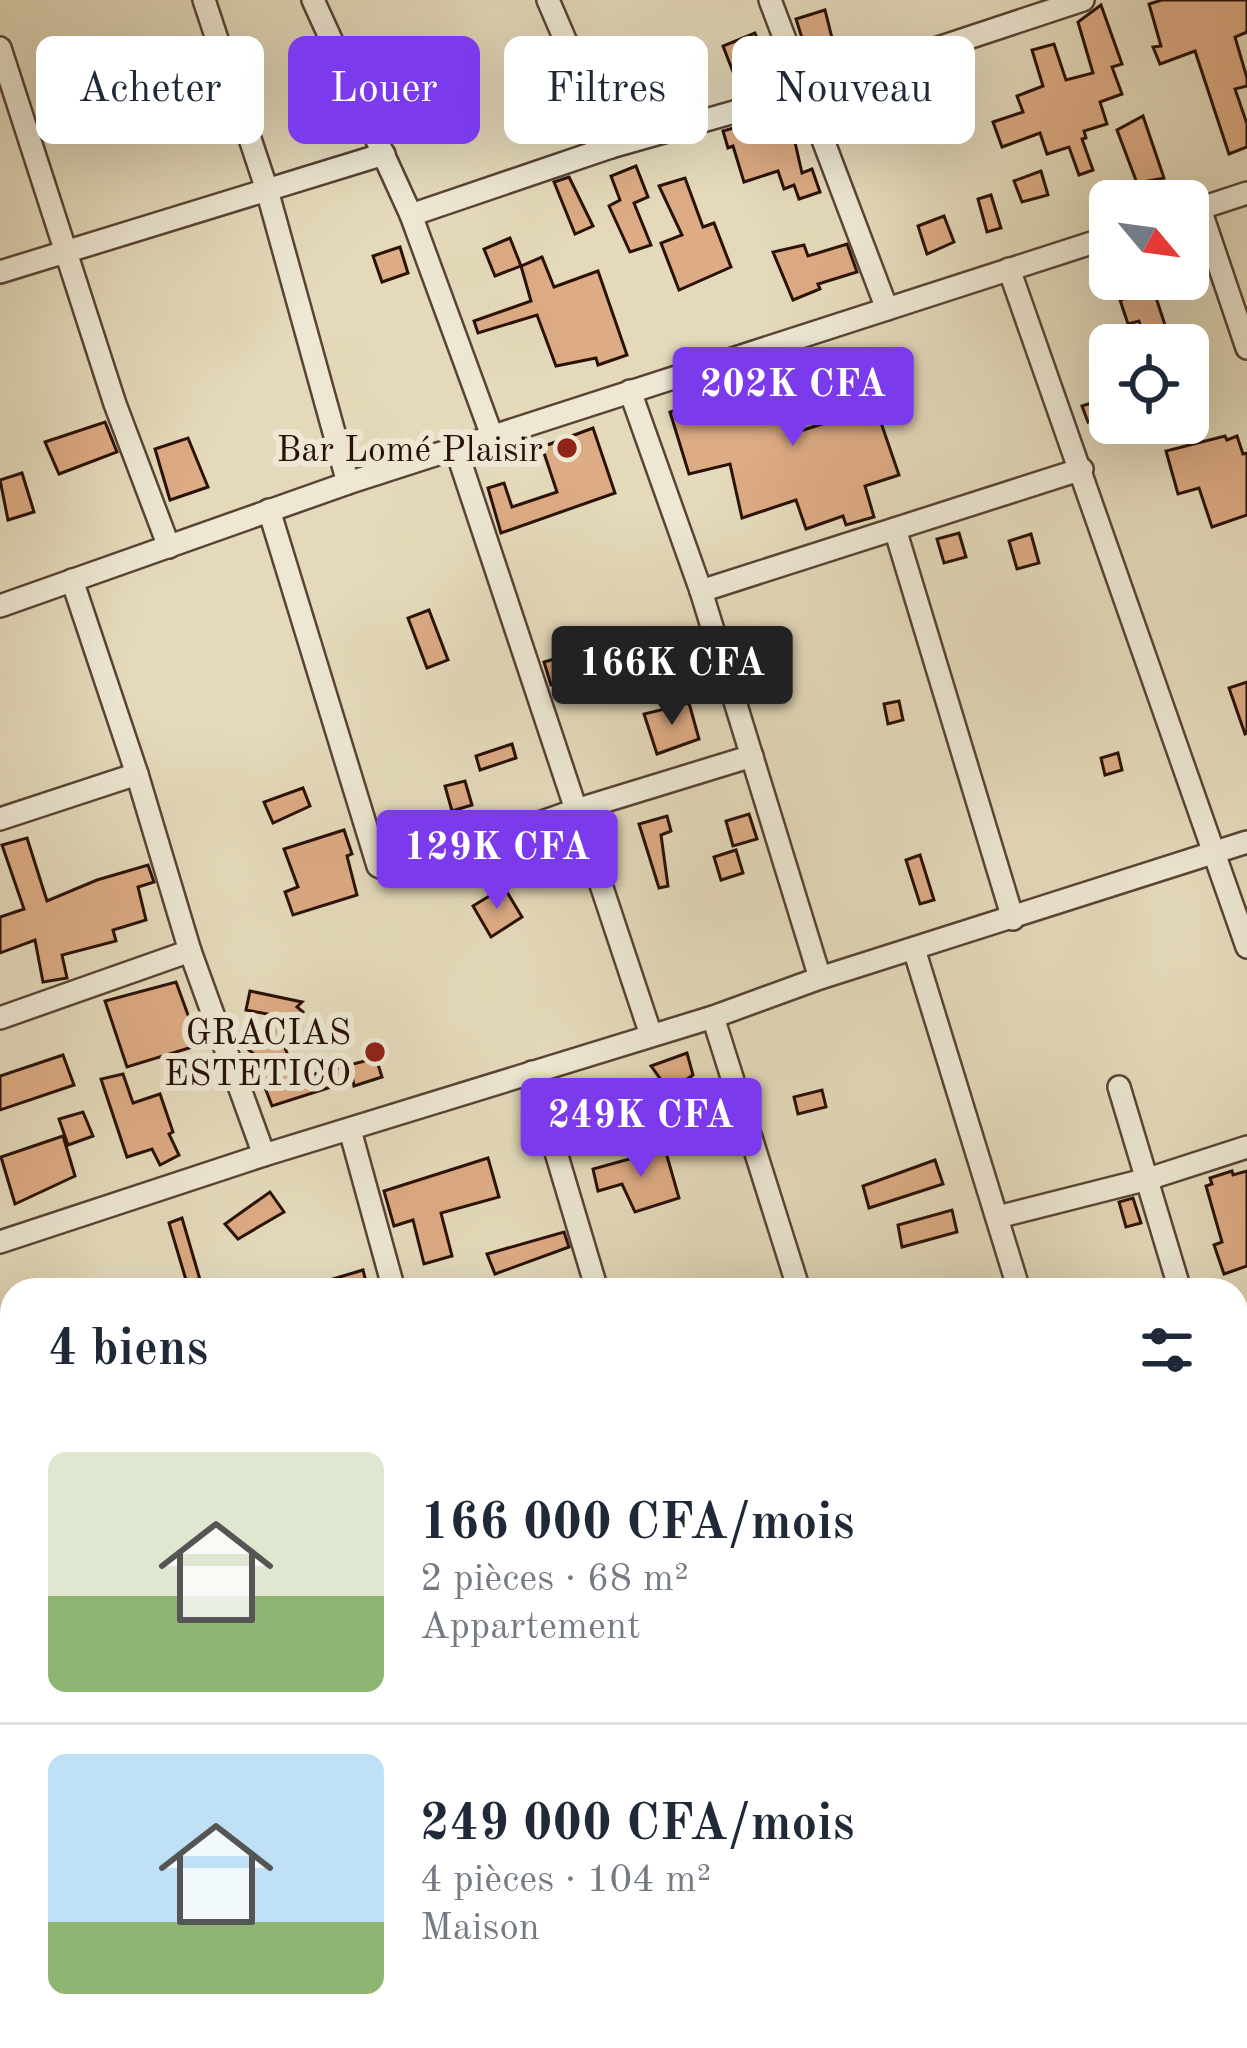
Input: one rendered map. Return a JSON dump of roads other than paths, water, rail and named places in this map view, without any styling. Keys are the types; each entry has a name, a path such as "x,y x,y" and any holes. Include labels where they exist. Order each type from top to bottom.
{"street":[{"path":"204,0 267,190 348,483"},
{"path":"313,0 410,215 492,436"},
{"path":"548,0 611,147"},
{"path":"770,0 785,36"},
{"path":"975,36 1083,0"},
{"path":"0,48 116,404 169,547"},
{"path":"410,215 611,147 732,113"},
{"path":"827,144 887,309"},
{"path":"0,272 384,154"},
{"path":"1209,206 1247,194"},
{"path":"0,606 348,483 1089,244"},
{"path":"1209,250 1247,348"},
{"path":"1009,269 1247,946"},
{"path":"630,392 700,591 820,978"},
{"path":"456,449 652,1035"},
{"path":"700,591 1082,470"},
{"path":"269,510 378,866 395,874 576,810 752,756"},
{"path":"895,529 1012,920"},
{"path":"72,580 190,951 264,1155"},
{"path":"0,819 137,774"},
{"path":"2,1234 713,1017 820,978 1247,842"},
{"path":"914,949 1016,1278"},
{"path":"0,1018 190,951"},
{"path":"713,1017 795,1278"},
{"path":"532,1072 593,1278"},
{"path":"1119,1087 1177,1278"},
{"path":"350,1130 391,1278"},
{"path":"998,1217 1148,1179 1247,1147"}],"place":[{"name":"Bar Lomé Plaisir","path":"567,448"},
{"name":"GRACIAS ESTETICO","path":"375,1052"}]}
